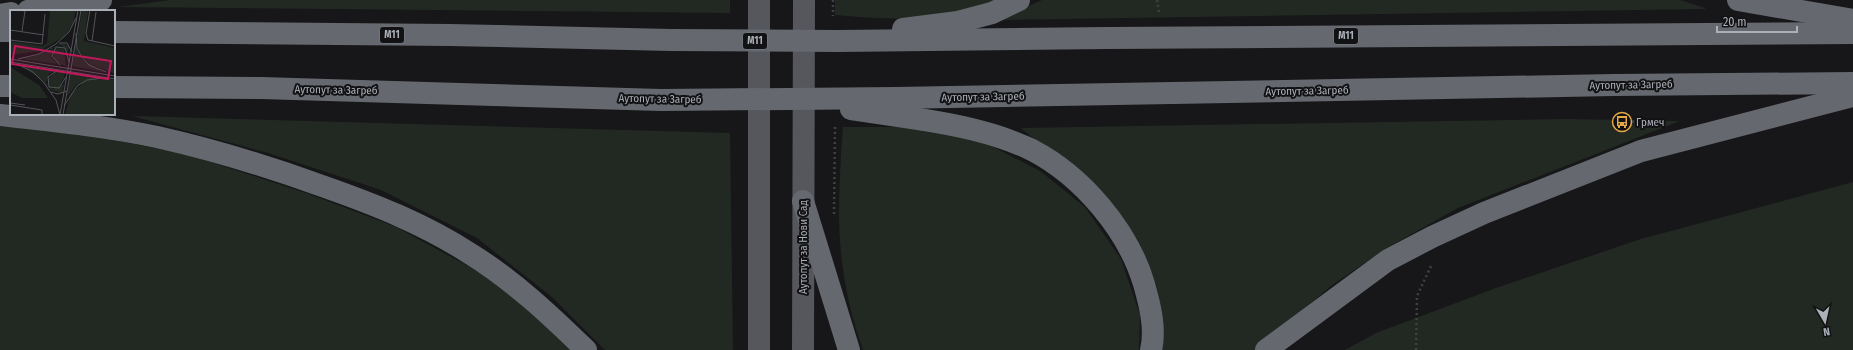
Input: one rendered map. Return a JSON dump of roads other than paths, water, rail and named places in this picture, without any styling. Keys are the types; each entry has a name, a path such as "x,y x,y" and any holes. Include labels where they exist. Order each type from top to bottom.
{"highway":[{"path":"35,10 101,0"},
{"path":"838,41 918,26 958,22 992,13 1019,0"},
{"path":"1738,0 1853,20"},
{"path":"0,15 10,14"},
{"name":"M11","path":"115,32 838,41 1853,33"},
{"name":"Аутопут за Загреб","path":"115,87 261,88 661,100 896,98 1606,85 1853,83"},
{"path":"1266,350 1388,260 1432,237 1484,213 1641,152 1853,96"},
{"path":"779,98 912,118 970,129 1004,139 1032,151 1056,166 1084,188 1117,227 1130,249 1141,274 1148,301 1152,322 1151,350"},
{"path":"0,115 54,121 140,134 190,145 265,165 372,203 412,220 470,253 531,298 586,350"},
{"path":"803,201 849,350"}],"main road":[{"path":"759,0 759,350"},
{"name":"Аутопут за Нови Сад","path":"803,350 804,0"}],"place":[{"name":"Грмеч","path":"1622,122"}]}
